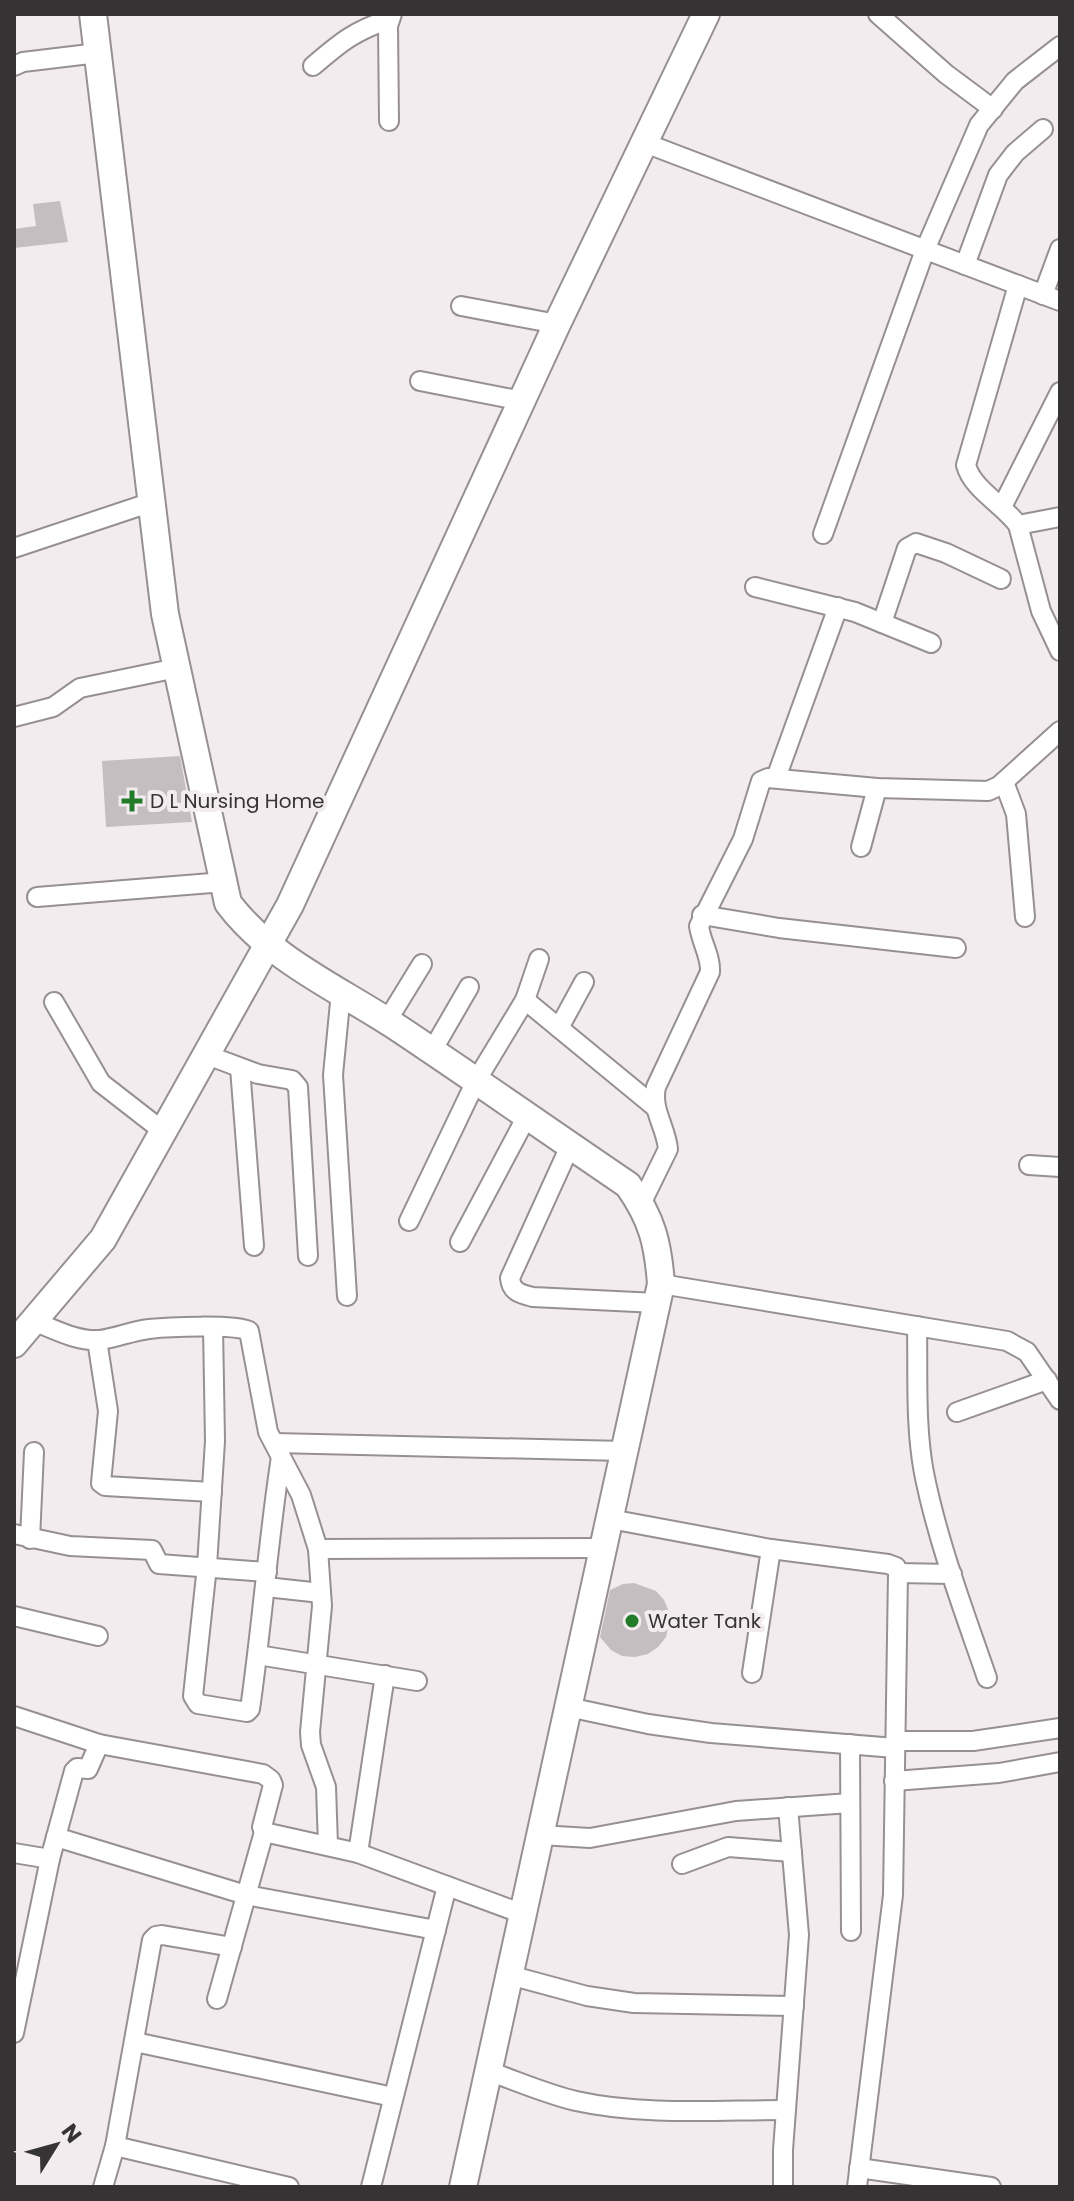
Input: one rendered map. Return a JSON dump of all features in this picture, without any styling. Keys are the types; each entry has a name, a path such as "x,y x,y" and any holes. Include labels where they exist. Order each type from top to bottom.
{"street":[{"path":"93,14 165,614 228,903 245,927 268,946 387,1021 628,1185 641,1204 656,1239 659,1293 463,2187"},
{"path":"14,1344 103,1239 268,946 557,324 706,14"},
{"path":"878,14 946,74 993,109"},
{"path":"313,66 345,38 391,16 389,121"},
{"path":"823,534 925,250 979,125 1015,81 1060,46"},
{"path":"14,66 23,62 98,53"},
{"path":"965,265 998,175 1015,153 1043,129"},
{"path":"645,143 1052,298 1060,249"},
{"path":"1018,285 966,465 973,479 1018,525 1041,611 1060,651"},
{"path":"461,306 557,324"},
{"path":"420,381 522,401"},
{"path":"1002,507 1060,392"},
{"path":"14,548 152,502"},
{"path":"1018,525 1060,517"},
{"path":"882,623 911,544 946,553 1001,579"},
{"path":"755,587 838,607 931,643"},
{"path":"776,778 838,607"},
{"path":"14,717 53,707 80,688 177,668"},
{"path":"641,1204 668,1149 655,1107 656,1087 710,972 710,962 700,937 702,915 743,839 761,781 776,778 877,788 988,791 1004,782 1060,731"},
{"path":"1004,782 1016,814 1025,917"},
{"path":"861,847 877,788"},
{"path":"37,897 224,882"},
{"path":"702,915 779,928 956,948"},
{"path":"409,1221 476,1081 525,1000 539,959"},
{"path":"387,1021 422,964"},
{"path":"559,1028 584,982"},
{"path":"432,1051 469,987"},
{"path":"341,992 333,1075 347,1296"},
{"path":"525,1000 655,1107"},
{"path":"54,1002 101,1083 164,1132"},
{"path":"207,1055 258,1074 292,1080 298,1087 308,1256"},
{"path":"240,1068 254,1246"},
{"path":"460,1242 527,1116"},
{"path":"570,1146 510,1278 510,1285 516,1292 533,1297 659,1293 917,1326 1007,1341 1027,1352 1060,1400"},
{"path":"1029,1165 1060,1167"},
{"path":"33,1321 75,1337 97,1340 148,1329 213,1327 249,1331 263,1416 301,1495 318,1549 321,1593 310,1732 311,1745 326,1787 328,1845"},
{"path":"917,1326 919,1425 924,1471 952,1574 987,1678"},
{"path":"213,1327 215,1441 194,1701 198,1704 249,1711 267,1579 277,1450"},
{"path":"97,1340 108,1395 101,1483 105,1486 212,1492"},
{"path":"957,1412 1047,1380"},
{"path":"277,1450 624,1451"},
{"path":"34,1452 22,1537 70,1546 152,1550 159,1564 207,1566 321,1593"},
{"path":"610,1519 771,1549 896,1567 893,1895 857,2187"},
{"path":"318,1549 603,1548"},
{"path":"752,1673 771,1549"},
{"path":"898,1573 952,1574"},
{"path":"14,1616 98,1636"},
{"path":"258,1655 417,1681"},
{"path":"358,1853 385,1675"},
{"path":"568,1707 648,1724 711,1733 850,1744 973,1741 1060,1728"},
{"path":"14,1716 99,1744 268,1777 273,1785 262,1827 264,1832 217,1999"},
{"path":"14,2033 50,1859 74,1771 77,1768 88,1769 99,1744"},
{"path":"850,1744 851,1931"},
{"path":"894,1781 999,1773 1060,1762"},
{"path":"540,1835 604,1836 724,1813 850,1803"},
{"path":"783,2187 799,1935 788,1807"},
{"path":"264,1832 358,1853 523,1914"},
{"path":"56,1837 246,1895 436,1930"},
{"path":"682,1864 728,1847 792,1852"},
{"path":"14,1853 50,1859"},
{"path":"371,2187 447,1886"},
{"path":"103,2187 115,2146 152,1940 162,1935 232,1947"},
{"path":"509,1975 587,1996 634,2003 794,2006"},
{"path":"135,2042 393,2097"},
{"path":"488,2071 576,2101 616,2107 786,2110"},
{"path":"115,2146 289,2187"},
{"path":"859,2168 991,2187"}],"building":[{"path":"60,201 68,242 14,248 14,229 36,226 33,204"},
{"path":"180,756 192,822 106,827 102,761"},
{"name":"Water Tank","path":"634,1583 656,1591 669,1612 666,1637 648,1654 635,1657 622,1656 611,1650 600,1637 610,1590"}],"place":[{"name":"D L Nursing Home","path":"132,801"},
{"name":"Water Tank","path":"632,1621"}]}
